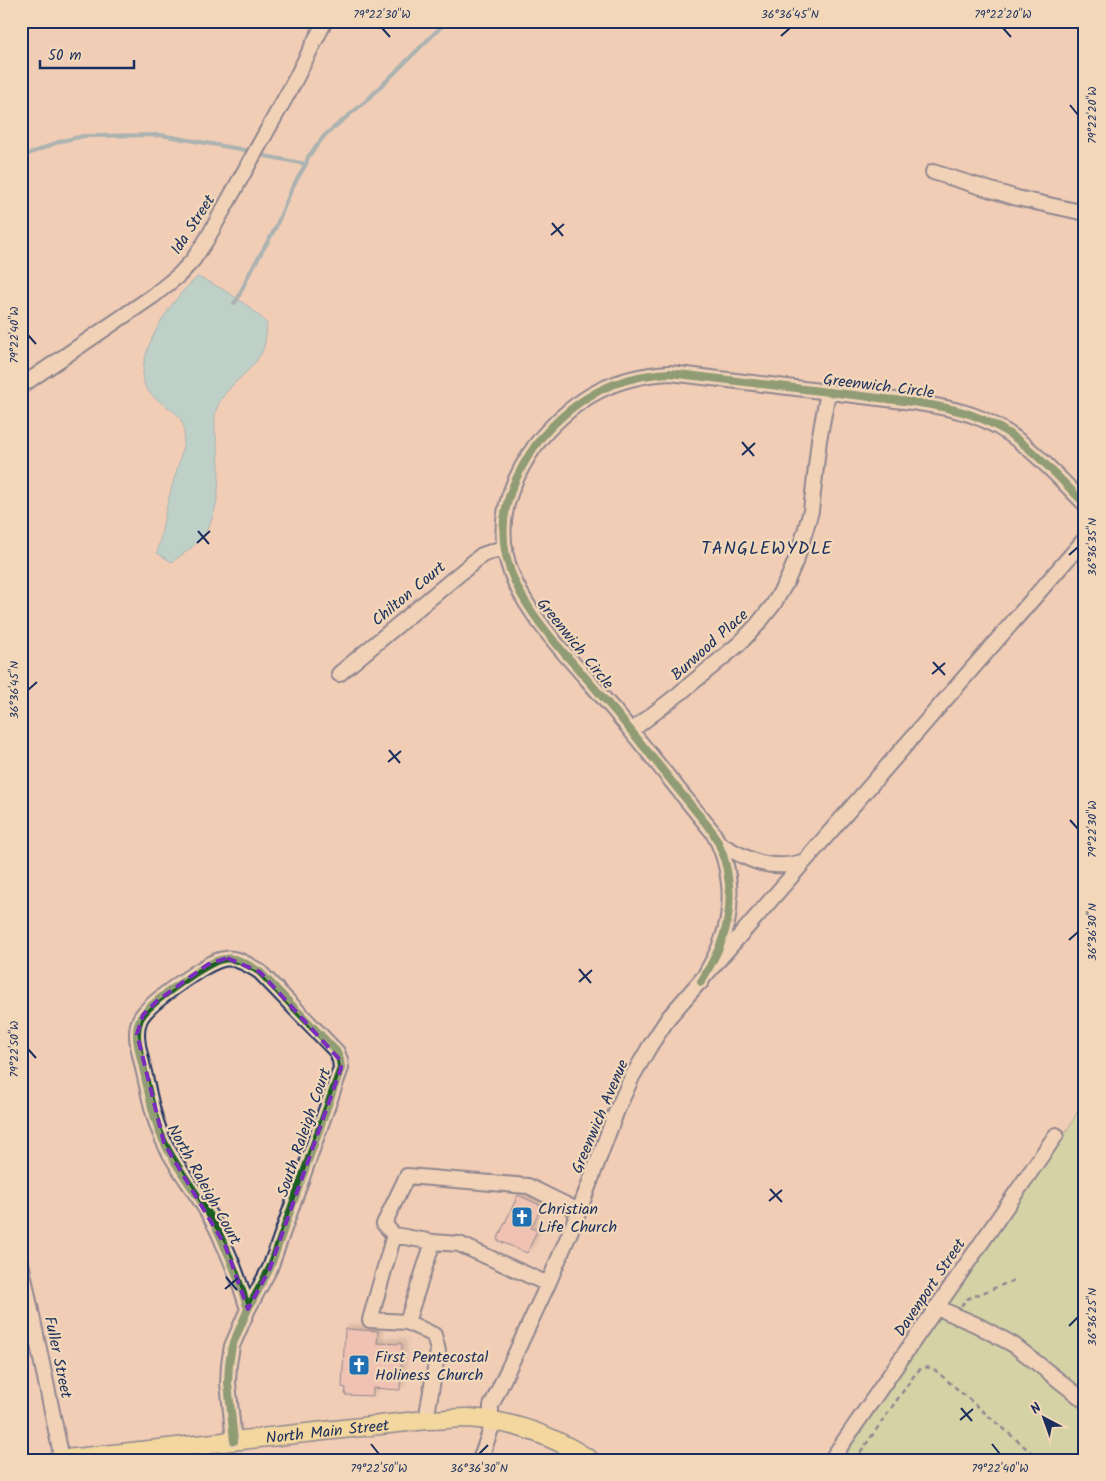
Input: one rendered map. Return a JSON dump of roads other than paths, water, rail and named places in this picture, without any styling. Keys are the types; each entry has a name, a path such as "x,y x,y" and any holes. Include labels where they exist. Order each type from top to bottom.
{"main road":[{"name":"North Main Street","path":"57,1460 426,1420 468,1418 519,1427 547,1436 568,1446 590,1460"}],"street":[{"name":"Ida Street","path":"21,386 153,296 179,275 193,260 207,239 294,84 325,21"},
{"path":"933,172 1017,198 1085,213"},
{"name":"Greenwich Circle","path":"701,982 716,954 726,926 729,903 728,881 725,860 720,844 712,831 632,731 533,615 516,586 509,566 505,547 504,523 506,504 512,487 527,458 538,443 553,425 575,406 596,392 610,385 635,377 670,373 912,402 972,414 1011,434 1029,448 1085,504"},
{"name":"Burwood Place","path":"632,731 739,644 773,605 787,582 798,555 811,512 819,440 828,392"},
{"path":"805,861 1085,540"},
{"name":"Chilton Court","path":"339,674 482,555 505,547"},
{"name":"Greenwich Circle","path":"720,844 742,857 762,864 777,866 805,861"},
{"name":"Greenwich Avenue","path":"480,1460 491,1429 491,1406 548,1284 632,1076 669,1018 805,861"},
{"name":"North Raleigh Court","path":"248,1309 238,1275 225,1245 206,1209 164,1143 156,1121 140,1053 137,1030 143,1014 157,1001 181,982 218,960 235,959 247,964 260,972 270,982"},
{"name":"South Raleigh Court","path":"234,1441 228,1383 228,1364 232,1346 248,1309 270,1268 341,1068 337,1052 270,982"},
{"name":"Davenport Street","path":"830,1460 1056,1135"},
{"path":"548,1284 459,1244 433,1242 394,1235 384,1224 407,1176 528,1186 579,1211"},
{"path":"394,1235 370,1320 406,1322 434,1335 438,1351 426,1420"},
{"path":"406,1322 433,1242"},
{"name":"Fuller Street","path":"21,1263 62,1459"},
{"path":"936,1307 954,1314 1014,1345 1085,1401"},
{"path":"201,1460 209,1444"}],"water":[{"path":"198,277 226,291 253,310 267,324 263,351 250,368 225,394 216,410 215,424 219,482 213,515 204,534 189,550 172,562 157,553 169,498 182,453 184,430 179,416 149,392 145,386 143,373 150,343 158,327 178,297"}],"waterway":[{"path":"234,303 275,229 292,188 308,157 325,135 366,101 447,21"},
{"path":"21,157 61,141 84,136 161,135 245,150"},
{"path":"265,156 306,164"}],"place":[{"name":"Christian Life Church","path":"522,1217"},
{"name":"First Pentecostal Holiness Church","path":"359,1365"}],"district":[{"name":"TANGLEWYDLE","path":"767,548"}]}
